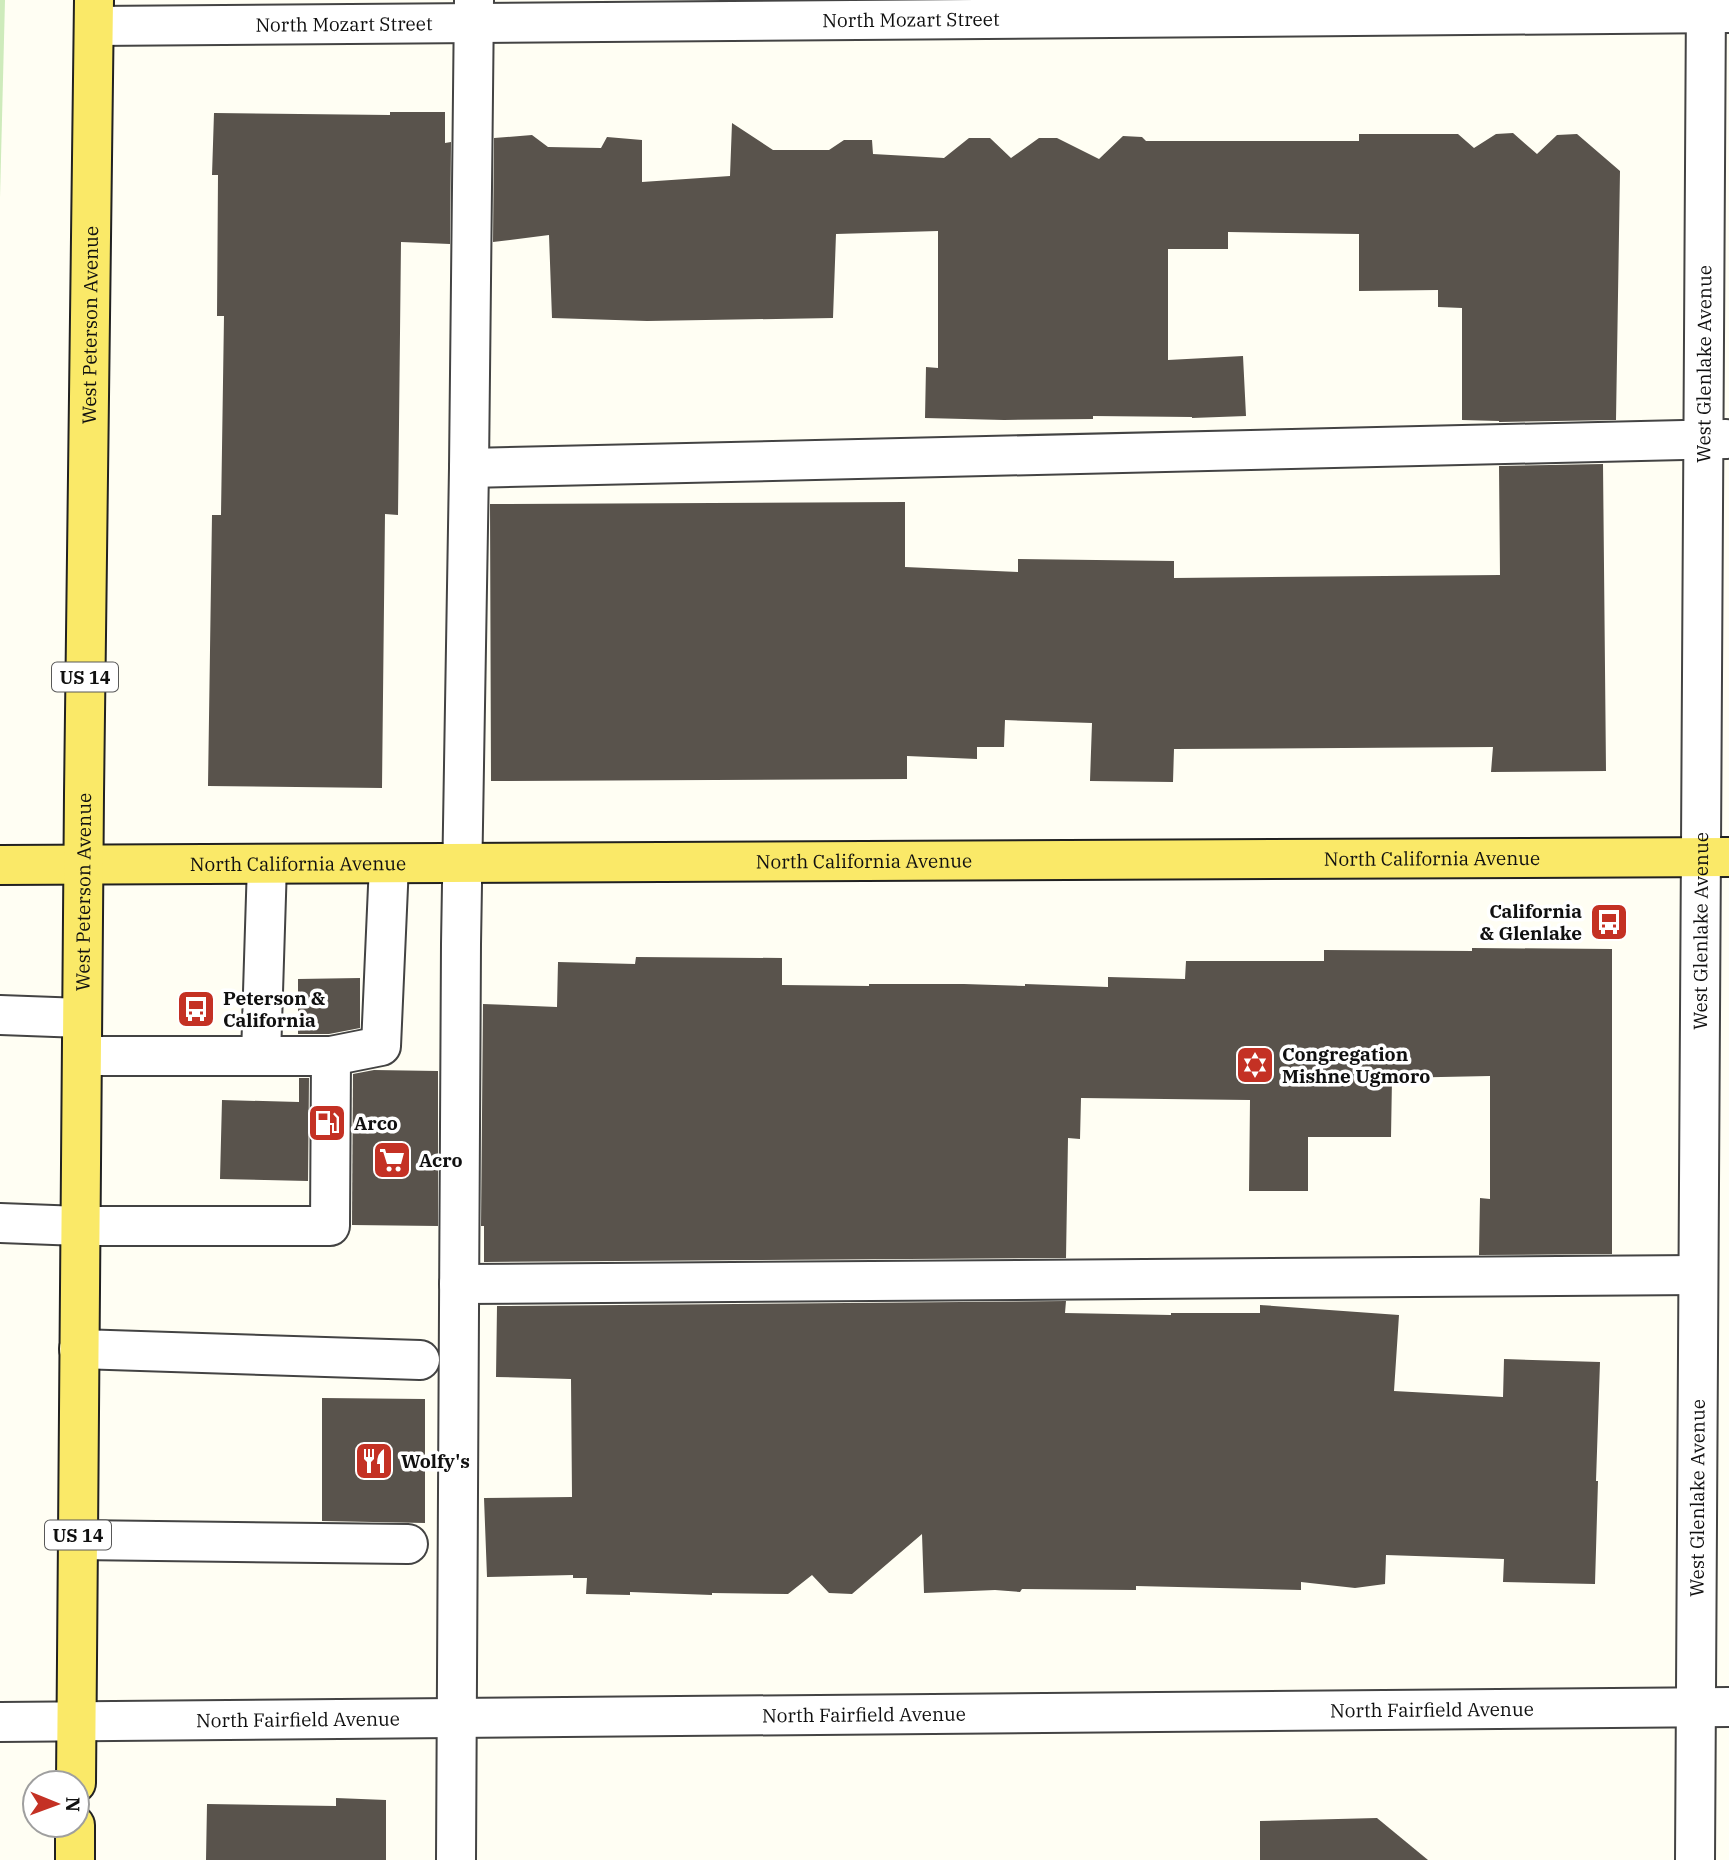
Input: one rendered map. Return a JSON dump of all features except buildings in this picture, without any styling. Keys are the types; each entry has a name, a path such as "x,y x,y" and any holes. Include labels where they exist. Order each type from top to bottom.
{"main road":[{"name":"West Peterson Avenue","path":"76,1769 83,864 94,13"},
{"name":"North California Avenue","path":"0,864 1715,857"},
{"path":"75,1839 75,1860"}],"street":[{"name":"North Mozart Street","path":"94,13 1713,9"},
{"name":"West Glenlake Avenue","path":"1695,1860 1712,1707 1698,1275 1715,857 1713,9"},
{"path":"456,1860 462,863 474,12"},
{"path":"469,468 1716,439"},
{"path":"261,1056 267,864"},
{"path":"82,1056 331,1056 381,1046 389,864"},
{"path":"0,1015 82,1018"},
{"path":"0,1223 80,1226 330,1226 331,1056"},
{"path":"459,1284 1698,1275"},
{"path":"79,1349 420,1360"},
{"path":"78,1540 408,1544"},
{"name":"North Fairfield Avenue","path":"0,1722 1712,1707"}],"green space":[{"path":"0,0 5,0 0,198"}],"place":[{"name":"California & Glenlake","path":"1609,922"},
{"name":"Peterson & California","path":"196,1009"},
{"name":"Congregation Mishne Ugmoro","path":"1255,1065"},
{"name":"Arco","path":"327,1123"},
{"name":"Acro","path":"392,1160"},
{"name":"Wolfy's","path":"374,1461"}]}
